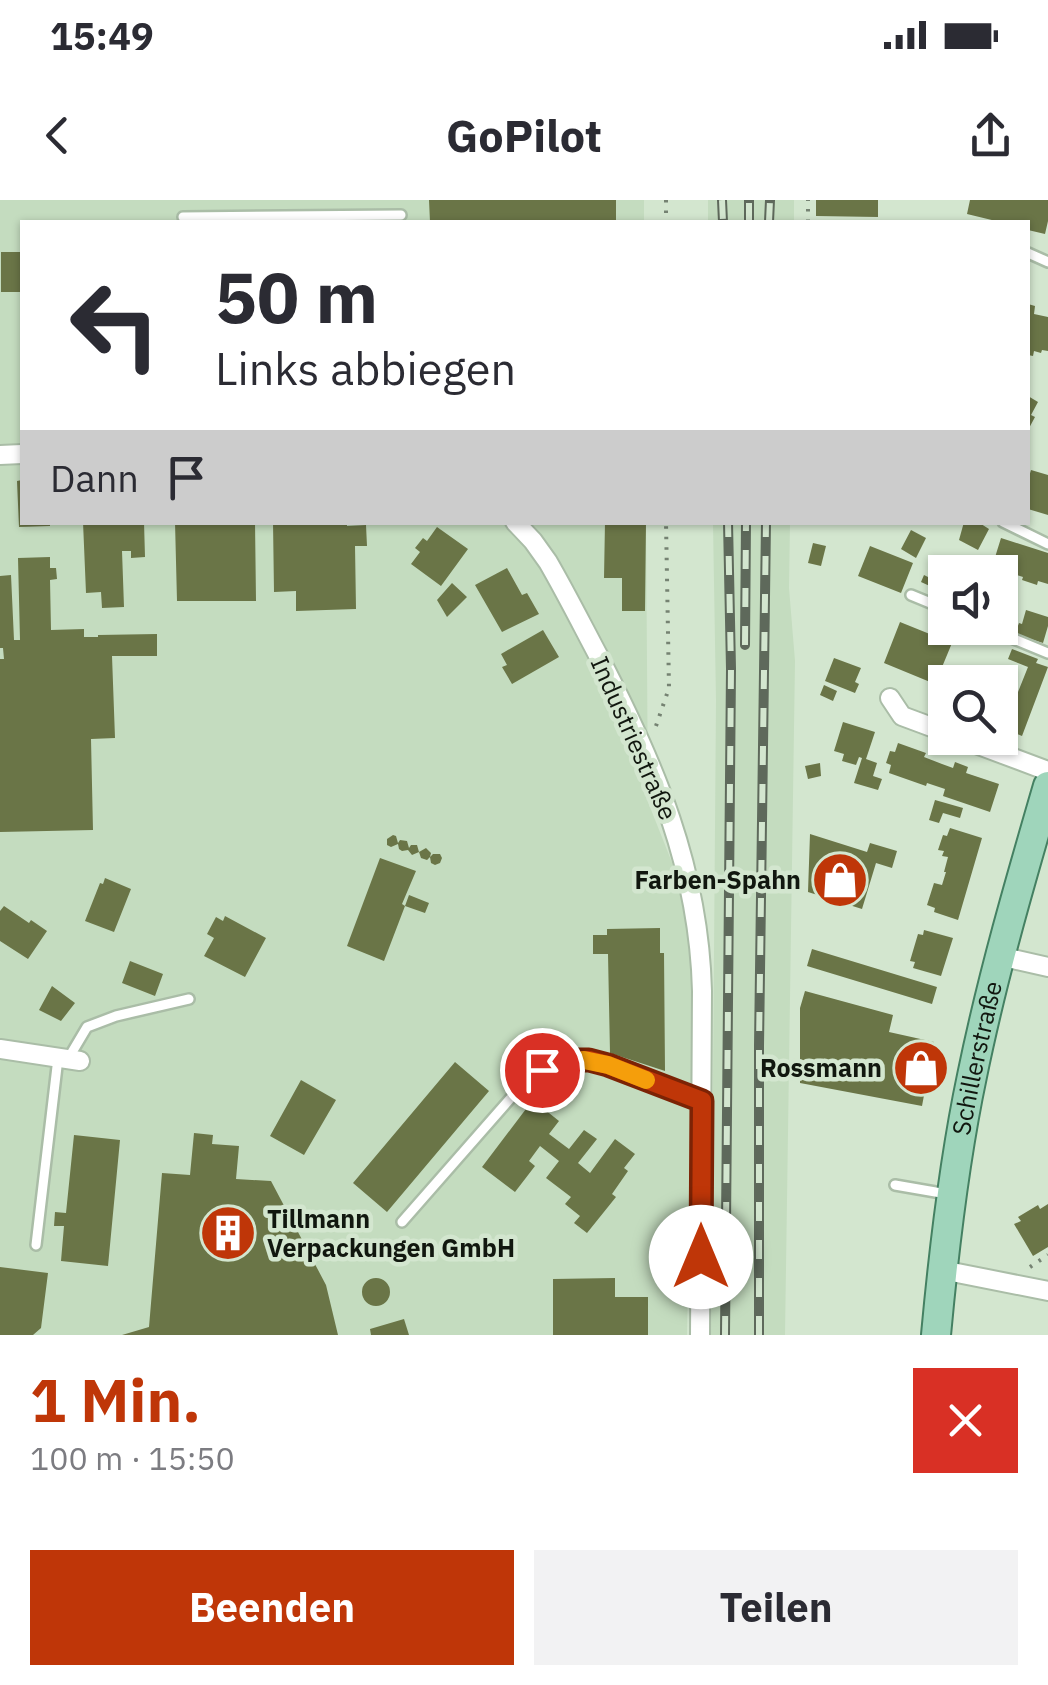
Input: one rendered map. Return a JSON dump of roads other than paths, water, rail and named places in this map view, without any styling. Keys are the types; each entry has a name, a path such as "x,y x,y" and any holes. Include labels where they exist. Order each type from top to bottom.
{"main road":[{"name":"Schillerstraße","path":"936,1335 971,1077 999,956 1048,786"}],"street":[{"name":"Industriestraße","path":"517,525 533,541 562,585 646,752 671,815 688,877 698,922 702,991 700,1335"},
{"path":"890,698 902,716 928,726"},
{"path":"1005,755 1048,771"},
{"path":"999,956 1048,966"},
{"path":"0,1049 69,1059"},
{"path":"942,1270 1048,1291"}],"lane":[{"path":"182,217 401,216"},
{"path":"1009,525 1048,544"},
{"path":"911,595 928,602"},
{"path":"1018,640 1048,653"},
{"path":"36,1245 69,1059 87,1027 188,999"},
{"path":"402,1222 523,1084 542,1070 574,1060 589,1060 702,1101"},
{"path":"896,1185 952,1195"}],"railway":[{"path":"722,200 723,220"},
{"path":"749,200 749,220"},
{"path":"769,220 770,200"},
{"path":"725,1335 731,669 728,525"},
{"path":"745,645 746,525"},
{"path":"759,1335 766,525"}],"place":[{"name":"Farben-Spahn","path":"840,880"},
{"name":"Rossmann","path":"921,1068"},
{"name":"Tillmann Verpackungen GmbH","path":"228,1233"}]}
